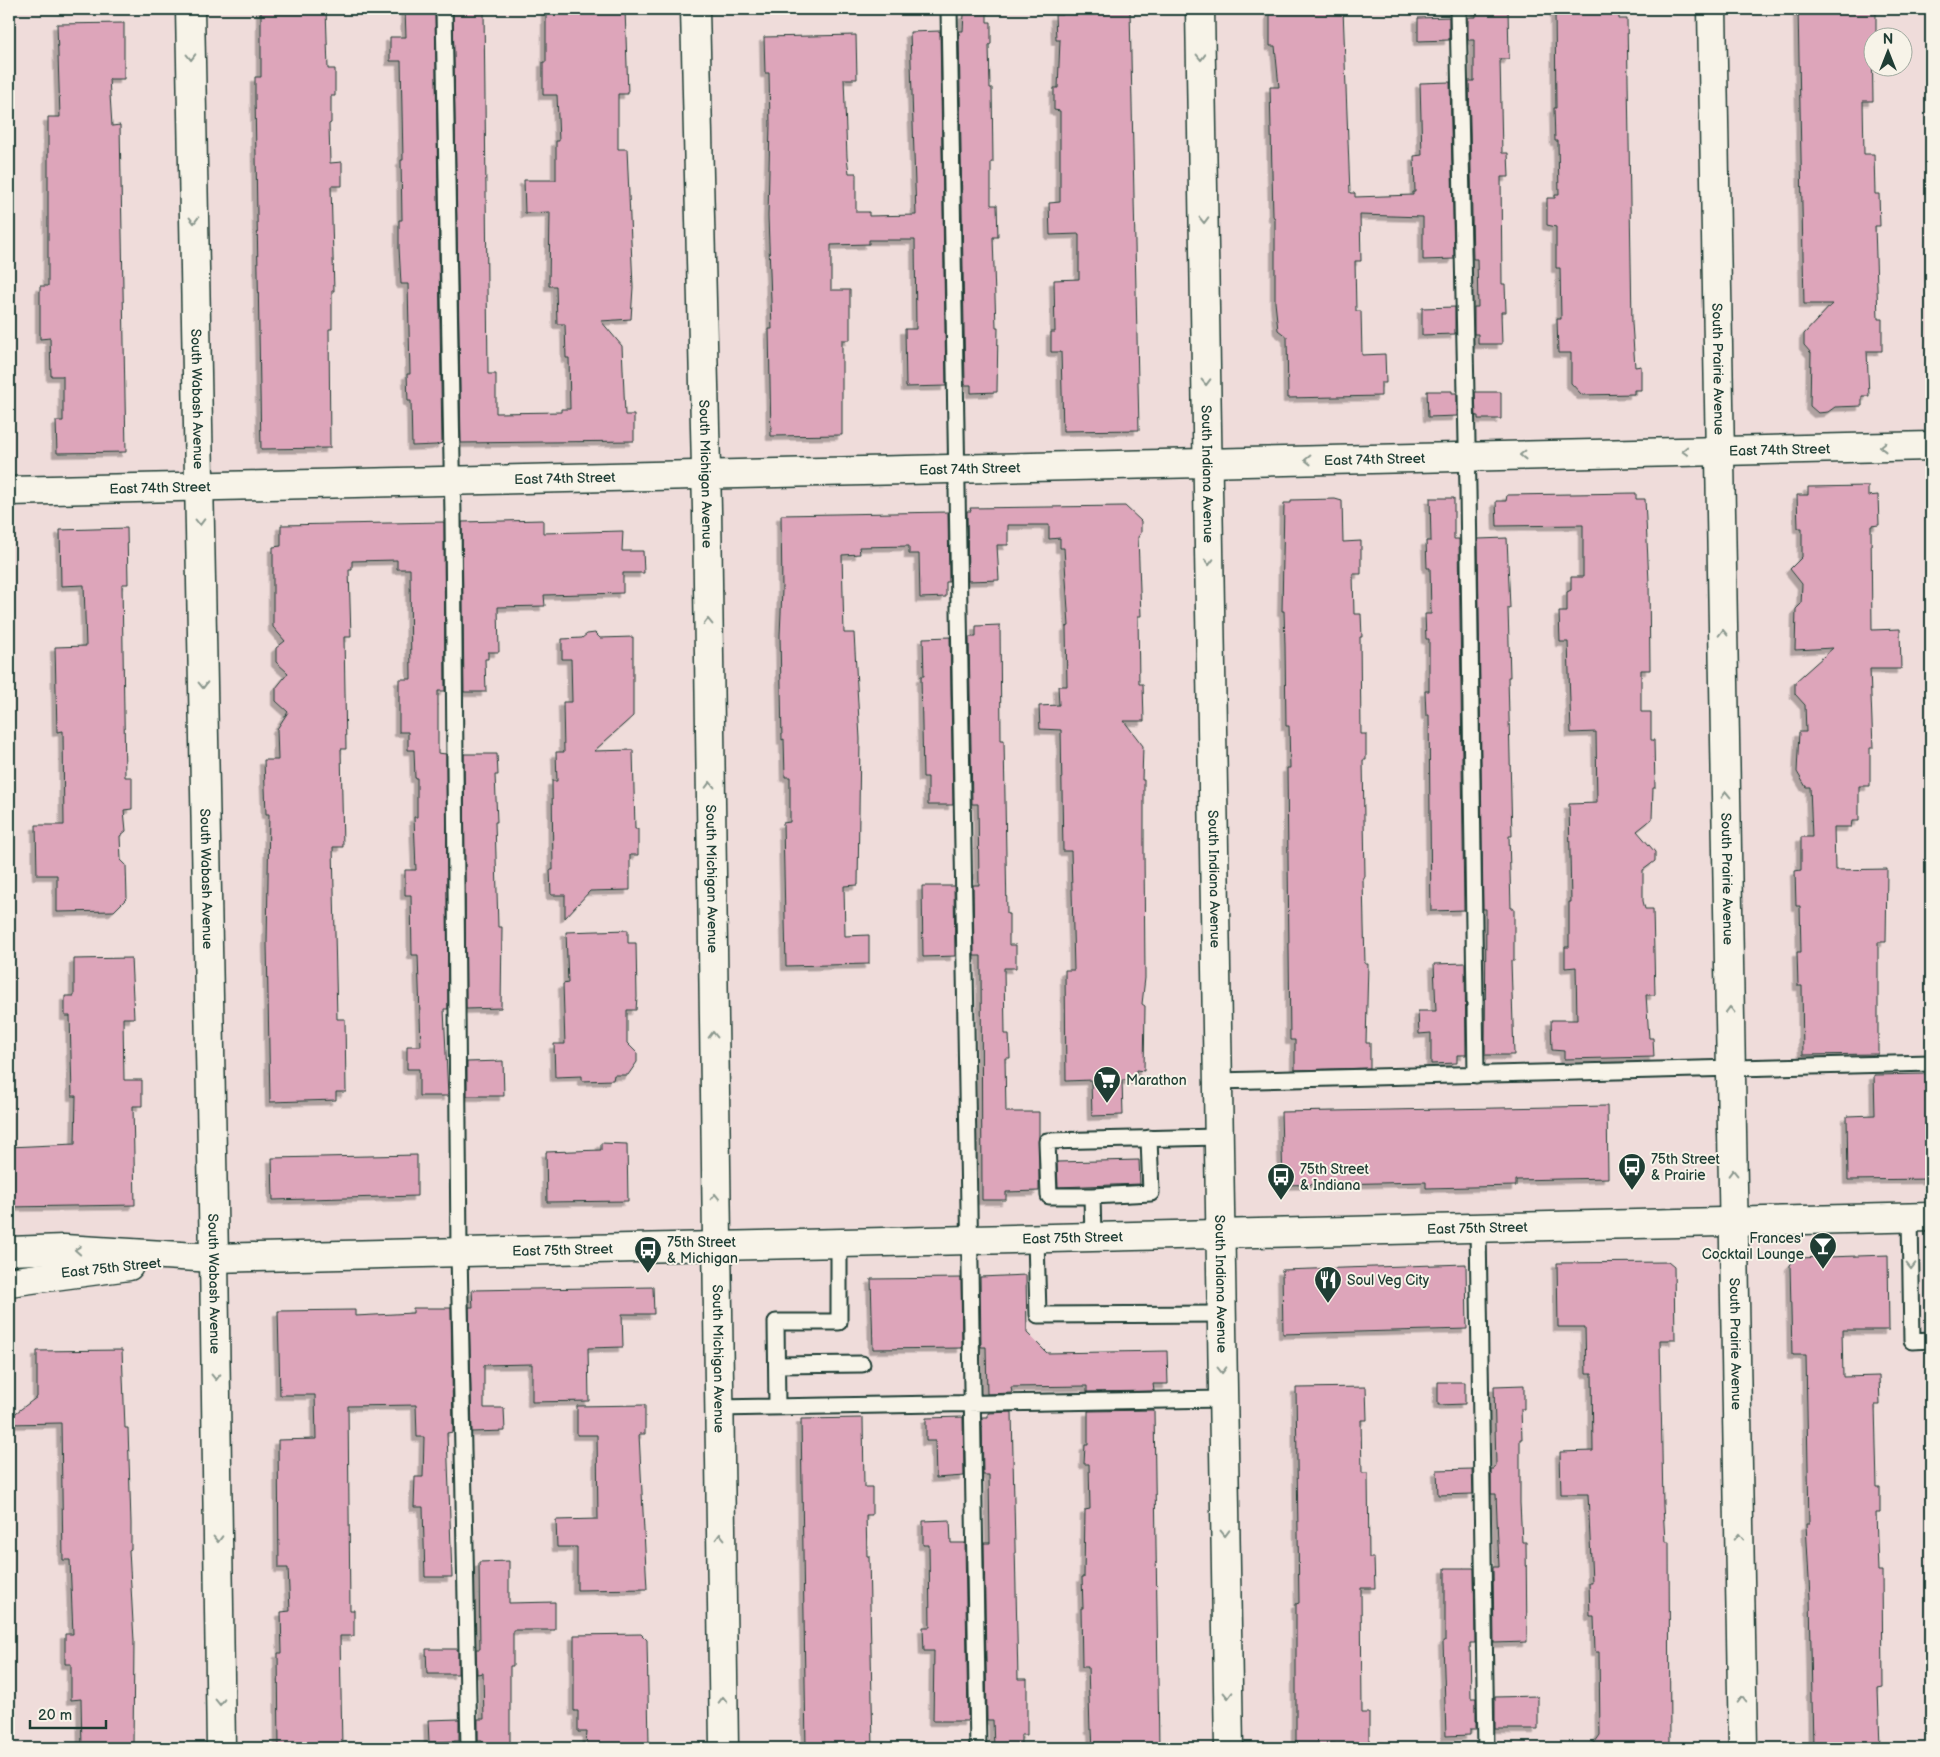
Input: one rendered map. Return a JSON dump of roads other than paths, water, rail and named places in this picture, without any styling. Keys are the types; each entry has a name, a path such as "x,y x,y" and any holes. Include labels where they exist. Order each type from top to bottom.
{"street":[{"name":"South Wabash Avenue","path":"190,9 214,1258 221,1748"},
{"name":"South Michigan Avenue","path":"695,9 706,475 724,1748"},
{"name":"South Indiana Avenue","path":"1200,9 1228,1748"},
{"name":"South Prairie Avenue","path":"1712,9 1743,1748"},
{"name":"East 74th Street","path":"9,491 1931,446"},
{"name":"East 75th Street","path":"9,1282 69,1272 214,1258 1921,1217"},
{"name":"East 75th Street","path":"9,1250 64,1249 214,1258"}],"lane":[{"path":"444,9 452,481 459,1252 470,1748"},
{"path":"949,9 955,469 978,1748"},
{"path":"1458,9 1468,457 1476,1075"},
{"path":"1217,1081 1931,1063"},
{"path":"1149,1138 1151,1194 1049,1196 1047,1141 1149,1138 1218,1136"},
{"path":"1092,1196 1093,1237"},
{"path":"1921,1217 1912,1340 1931,1340"},
{"path":"1478,1228 1486,1748"},
{"path":"1036,1238 1038,1315 1221,1314"},
{"path":"777,1407 776,1322 839,1322 838,1243"},
{"path":"777,1364 862,1364"},
{"path":"718,1408 1222,1399"}],"place":[{"name":"Marathon","path":"1107,1104"},
{"name":"75th Street & Prairie","path":"1632,1191"},
{"name":"75th Street & Indiana","path":"1281,1201"},
{"name":"Frances' Cocktail Lounge","path":"1823,1270"},
{"name":"75th Street & Michigan","path":"648,1274"},
{"name":"Soul Veg City","path":"1328,1304"}]}
